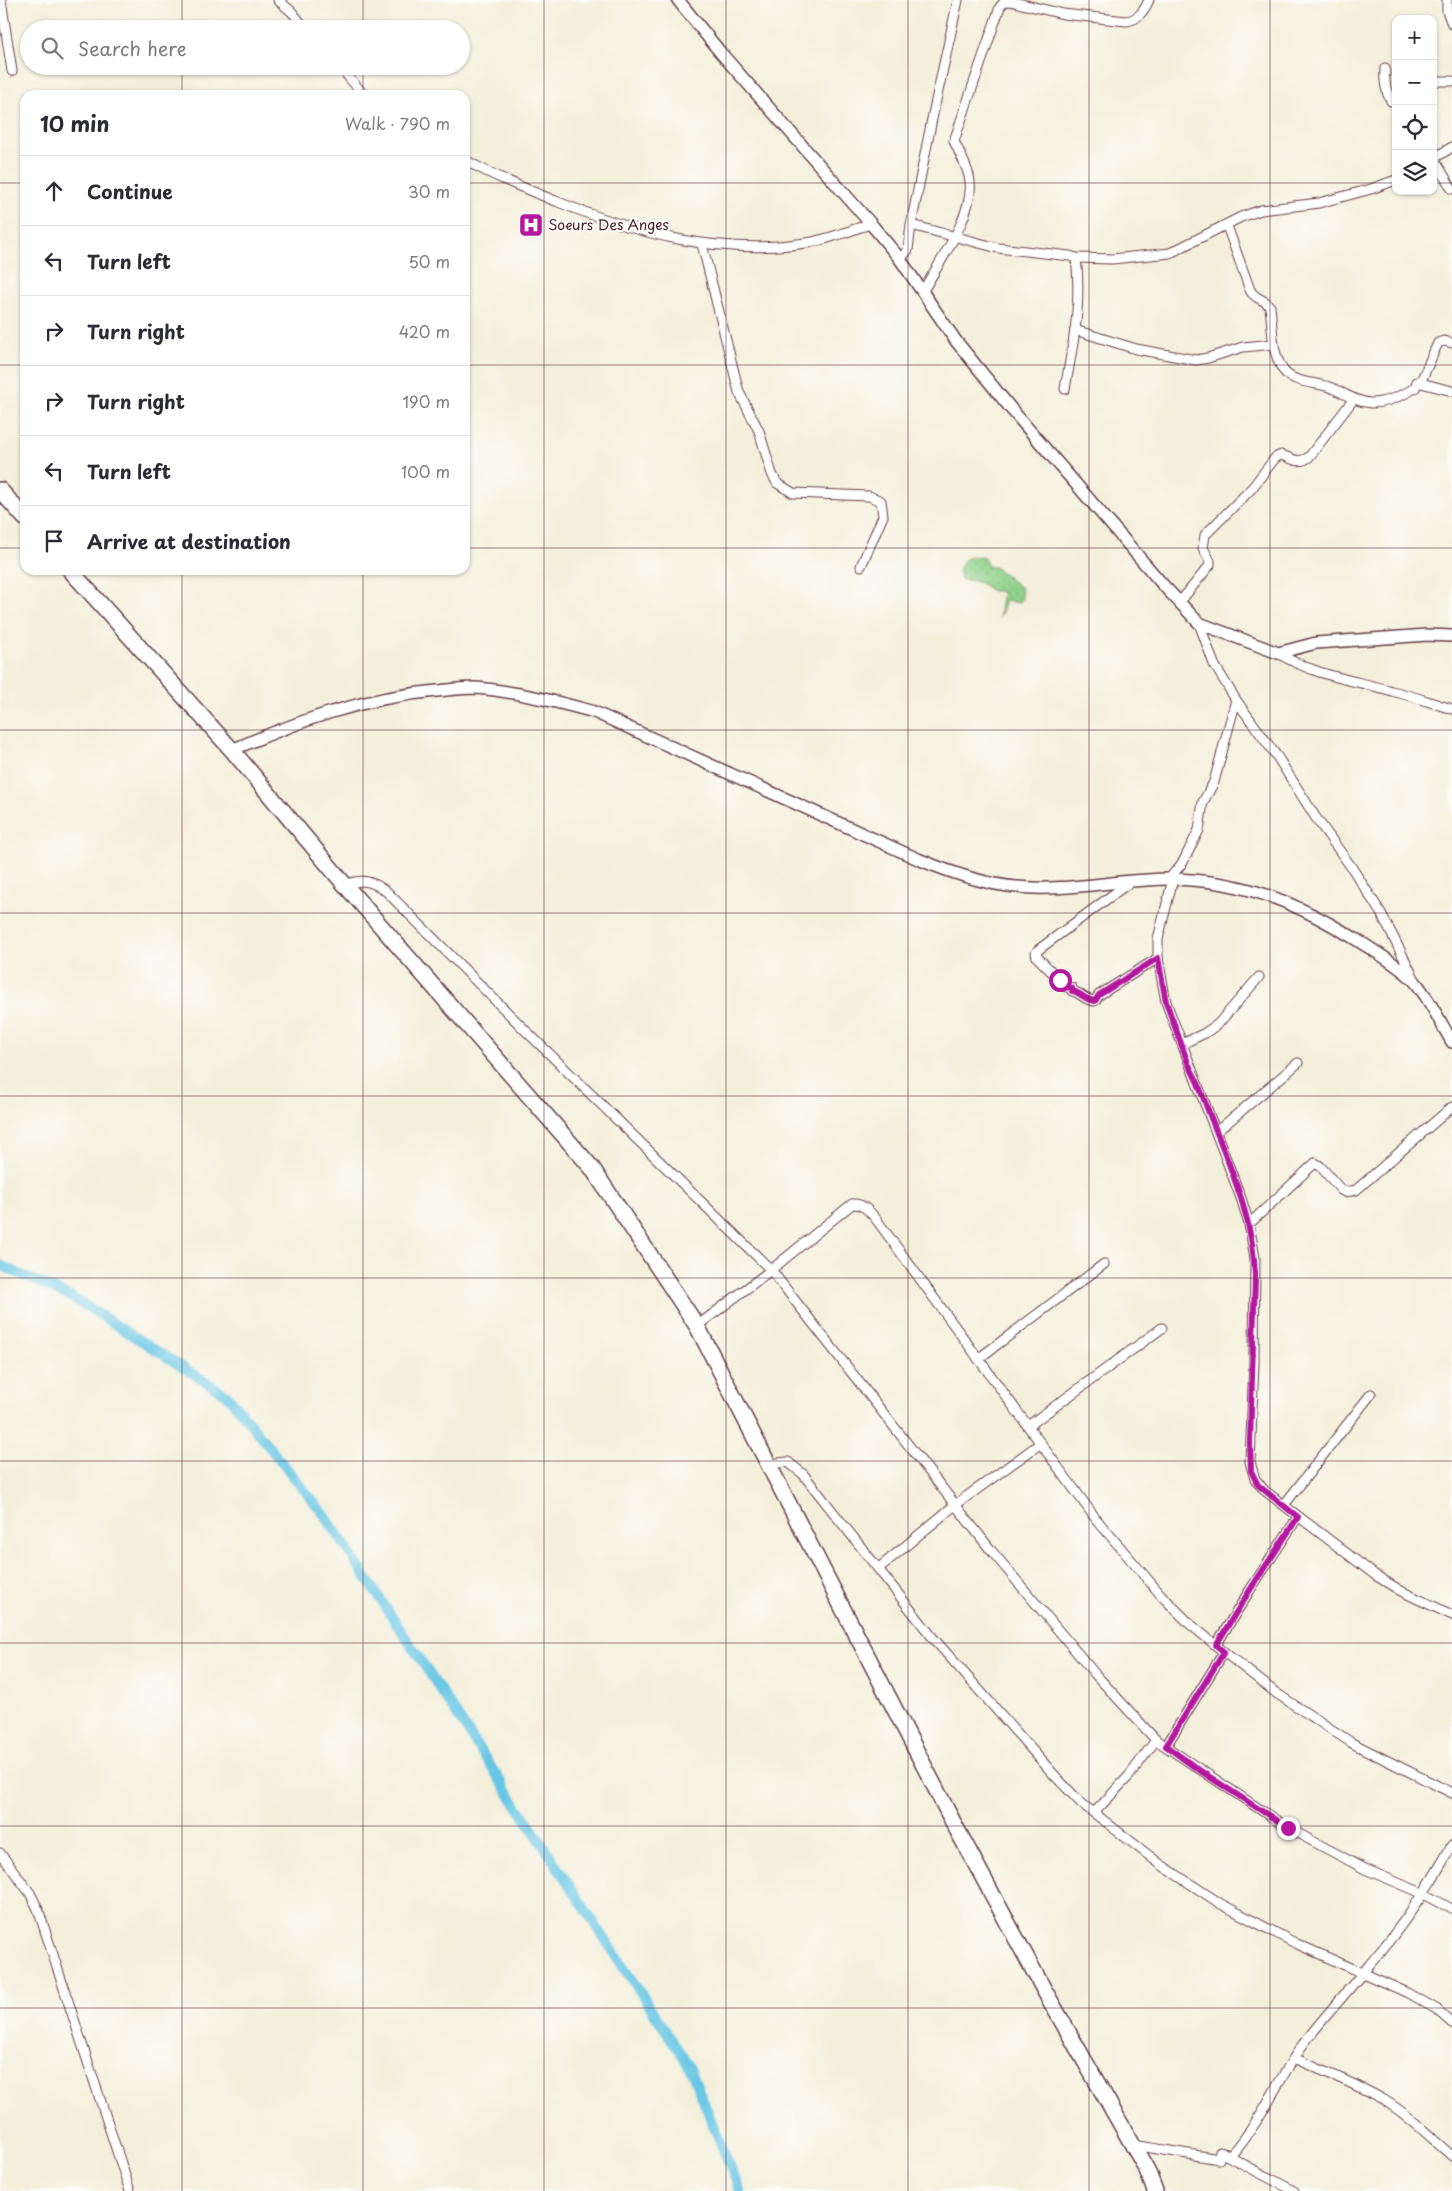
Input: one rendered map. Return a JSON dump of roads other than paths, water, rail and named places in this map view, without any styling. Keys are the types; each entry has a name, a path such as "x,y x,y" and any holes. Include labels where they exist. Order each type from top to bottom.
{"highway":[{"path":"0,490 20,512"},
{"path":"74,575 232,750 345,885 592,1168 633,1228 671,1290 697,1326 958,1831 1043,1988 1147,2170 1155,2191"}],"street":[{"path":"1,0 12,71"},
{"path":"278,0 299,20"},
{"path":"678,0 720,52 900,259 956,341 1012,410 1179,603 1199,623 1278,653 1293,663 1329,675 1394,691 1452,709"},
{"path":"900,259 908,250 910,225 958,0"},
{"path":"923,291 955,235 969,204 971,190 969,176 954,141 1000,7 1004,2 1010,1 1064,14 1126,21 1132,20 1139,15 1149,0"},
{"path":"1447,0 1447,11 1452,24"},
{"path":"1384,68 1384,77 1389,97 1392,100"},
{"path":"347,75 360,90"},
{"path":"1437,81 1452,81"},
{"path":"1437,157 1452,147"},
{"path":"470,163 503,181 607,222 648,234 702,244 722,247 806,243 871,224"},
{"path":"1437,164 1452,189"},
{"path":"910,225 955,235 998,248 1076,258 1128,258 1170,253 1261,210 1319,203 1392,181"},
{"path":"1227,226 1253,297 1268,303 1270,307 1275,358 1285,372 1304,381 1334,389 1353,400 1372,403 1408,392 1414,388 1416,382"},
{"path":"702,244 739,392 759,431 772,474 777,484 793,493 869,496 881,501 883,516 861,566"},
{"path":"1064,389 1076,330 1080,288 1076,258"},
{"path":"1076,330 1136,349 1196,360 1243,347 1274,344"},
{"path":"1416,382 1421,381 1438,343 1444,341 1452,343"},
{"path":"1416,382 1452,391"},
{"path":"1179,603 1210,565 1210,561 1203,548 1206,535 1252,488 1275,458 1281,455 1297,462 1303,462 1309,458 1353,400"},
{"path":"1199,623 1210,657 1236,700 1278,758 1316,818 1352,868 1385,922 1416,983 1452,1042"},
{"path":"1278,653 1316,643 1427,635 1452,636"},
{"path":"232,750 288,725 351,706 407,693 473,688 549,699 611,719 949,872 1016,887 1051,888 1171,879 1216,882 1249,888 1305,910 1331,923 1379,954 1416,983"},
{"path":"1236,700 1214,782 1204,802 1199,830 1183,862 1171,879 1158,939 1158,958 1166,1002 1249,1224 1255,1258 1251,1471 1258,1485 1375,1575 1401,1591 1452,1615"},
{"path":"345,885 357,880 369,881 386,891 522,1028 771,1270 955,1505 1100,1680 1156,1740 1288,1828 1365,1869 1452,1908"},
{"path":"1130,882 1038,950 1037,957 1067,987 1072,988 1072,991 1075,991 1089,1001 1095,1001 1099,995 1158,958"},
{"path":"1182,1044 1205,1033 1218,1024 1258,977"},
{"path":"1216,1132 1298,1063"},
{"path":"1249,1224 1315,1163 1320,1166 1341,1190 1345,1192 1356,1190 1452,1106"},
{"path":"697,1326 771,1270 852,1204 864,1207 876,1219 1096,1519 1161,1596 1190,1624 1276,1693 1352,1743 1452,1793"},
{"path":"978,1359 1104,1264"},
{"path":"1028,1426 1162,1328"},
{"path":"1284,1505 1371,1394"},
{"path":"879,1568 955,1505 1041,1443"},
{"path":"768,1464 784,1461 798,1470 957,1665 1056,1778 1094,1813 1160,1864 1221,1904 1289,1940 1408,1993 1436,2009 1452,2023"},
{"path":"1216,1645 1298,1517"},
{"path":"1166,1746 1224,1652"},
{"path":"1094,1813 1130,1776 1156,1740"},
{"path":"1220,2152 1231,2155 1241,2145 1294,2058 1328,2012 1396,1931 1435,1875 1452,1846"},
{"path":"0,1853 30,1893 38,1909 130,2191"},
{"path":"1294,2058 1385,2101 1412,2120 1452,2156"},
{"path":"1133,2145 1220,2159 1220,2152"},
{"path":"1220,2152 1294,2191"}],"waterway":[{"path":"0,1265 73,1298 227,1395 326,1517 689,2066 740,2191"}],"place":[{"name":"Soeurs Des Anges","path":"531,225"}]}
